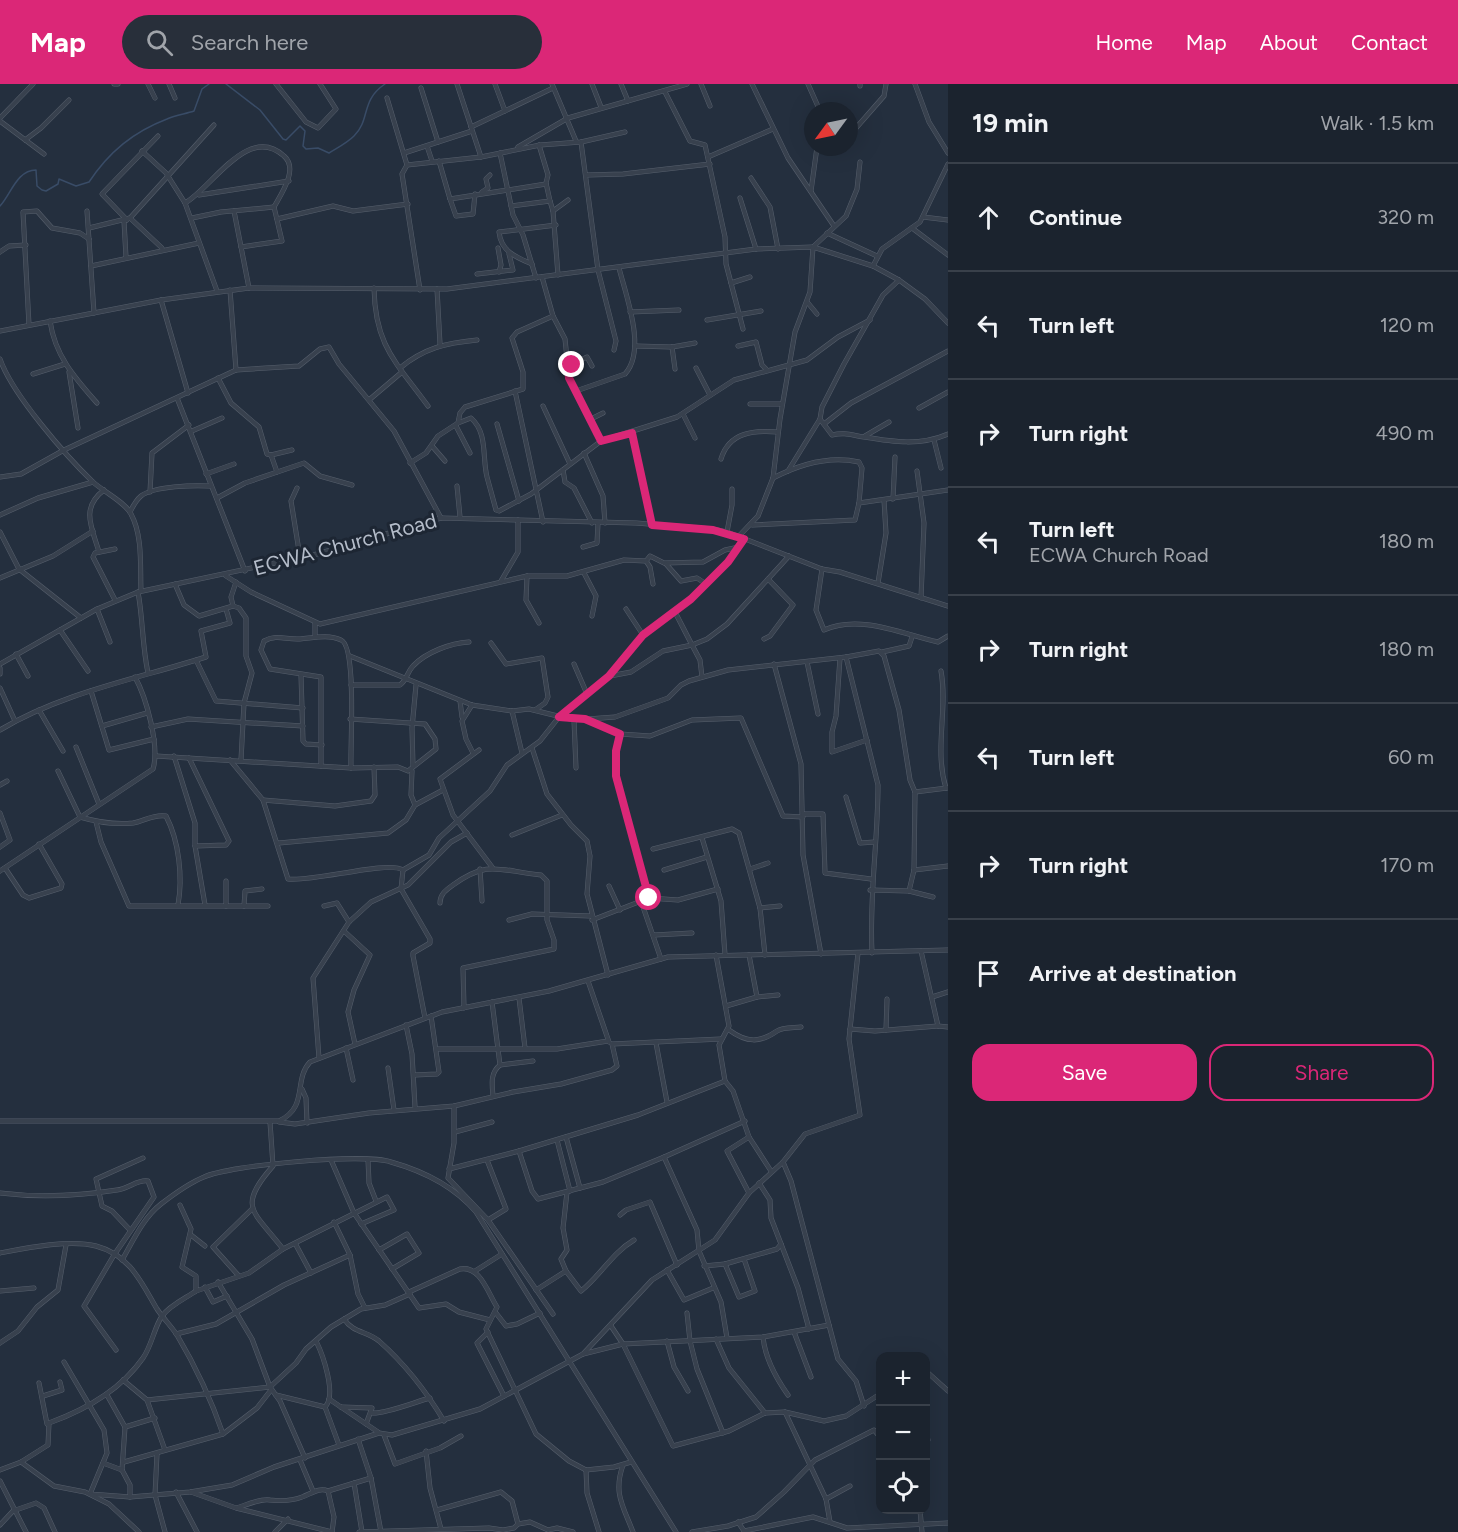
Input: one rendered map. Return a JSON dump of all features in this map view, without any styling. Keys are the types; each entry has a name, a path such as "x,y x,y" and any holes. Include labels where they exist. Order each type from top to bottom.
{"street":[{"path":"33,84 0,120 44,154"},
{"path":"148,84 155,98"},
{"path":"169,84 175,98"},
{"path":"276,84 306,122 318,128 336,109 320,84"},
{"path":"457,84 481,157"},
{"path":"495,84 505,111"},
{"path":"592,84 601,107"},
{"path":"621,84 628,101"},
{"path":"514,149 568,118 687,84"},
{"path":"701,84 710,106"},
{"path":"752,84 788,158 834,226"},
{"path":"807,84 816,102"},
{"path":"858,126 884,96 886,84"},
{"path":"915,84 928,122 948,153"},
{"path":"404,153 472,129 553,86 579,141 587,175 598,270 614,327 616,345 614,350"},
{"path":"421,88 438,142"},
{"path":"665,92 690,141 705,144 725,237 723,253 743,329"},
{"path":"387,98 407,165 402,174 420,290"},
{"path":"25,140 41,128 69,100"},
{"path":"89,228 127,220 213,125"},
{"path":"708,157 773,129"},
{"path":"407,165 481,157 514,149 579,141 625,132"},
{"path":"158,136 102,194 127,220 163,249"},
{"path":"539,145 548,175 546,184 556,225 558,275"},
{"path":"427,146 432,161"},
{"path":"185,203 199,195 236,155 263,147 286,157 289,181 274,207 281,243 241,247"},
{"path":"142,152 168,176 185,203 199,243 210,264 218,291"},
{"path":"500,153 512,206 532,264 553,316 561,326 566,339 569,378 601,441"},
{"path":"811,192 816,156"},
{"path":"439,160 456,216 473,214 475,194"},
{"path":"738,537 752,525 765,502 773,478 789,365 800,316 808,303 813,247 846,216 857,189 860,162"},
{"path":"587,175 623,174 710,164"},
{"path":"873,266 882,249 912,228 922,217 948,164"},
{"path":"482,193 488,188 486,179 490,175"},
{"path":"751,178 770,207 778,249"},
{"path":"199,195 289,181"},
{"path":"450,199 546,184"},
{"path":"741,198 756,249"},
{"path":"553,211 568,200"},
{"path":"512,206 550,201"},
{"path":"277,219 333,206 353,211 408,204"},
{"path":"192,218 274,207"},
{"path":"87,211 94,313"},
{"path":"234,211 249,288"},
{"path":"30,325 23,212 37,212 46,224 56,230 80,233 89,239"},
{"path":"922,217 948,220"},
{"path":"126,257 127,220"},
{"path":"532,264 514,257 500,243 499,232 505,229 521,230 556,225"},
{"path":"912,228 948,255"},
{"path":"827,233 877,256"},
{"path":"91,266 199,243"},
{"path":"0,252 9,246 26,245"},
{"path":"0,331 218,291 249,288 437,289 619,268 756,249 813,247 873,266 898,280 925,299 948,323"},
{"path":"498,248 501,265 499,272"},
{"path":"477,274 513,270 509,252"},
{"path":"576,391 628,372 635,346 630,312 619,268"},
{"path":"731,283 750,277"},
{"path":"788,471 820,419 822,407 883,295 898,280"},
{"path":"374,288 374,314 381,341 428,406"},
{"path":"437,289 440,344"},
{"path":"230,290 236,370"},
{"path":"161,300 188,393"},
{"path":"808,303 817,314"},
{"path":"630,312 679,310"},
{"path":"707,320 761,311"},
{"path":"470,453 457,425 460,413 465,407 523,389 525,380 513,335 553,316"},
{"path":"493,519 497,512 538,489 601,441 632,433 683,414 734,380 807,360 838,337 870,320"},
{"path":"50,321 54,343 65,364 97,404"},
{"path":"369,400 420,353 440,344 477,340"},
{"path":"738,346 756,342 762,365 767,370"},
{"path":"635,346 672,347 695,343"},
{"path":"0,477 21,474 64,450 236,370 299,366 320,349 329,347 339,364 394,431 441,518"},
{"path":"672,347 675,369"},
{"path":"824,424 851,403 948,351"},
{"path":"568,366 587,357 592,366"},
{"path":"0,359 7,379 64,450 93,482 130,512 140,551 140,591 144,624 141,643 148,673"},
{"path":"33,374 65,364"},
{"path":"696,368 710,395"},
{"path":"69,371 78,428"},
{"path":"218,378 231,403 259,427 267,454 271,455 277,472"},
{"path":"515,391 538,489 543,522"},
{"path":"919,408 948,392"},
{"path":"177,398 192,431 210,486 217,498 245,571"},
{"path":"750,404 782,404"},
{"path":"543,406 570,464"},
{"path":"589,420 603,413"},
{"path":"683,414 695,438"},
{"path":"192,431 222,418"},
{"path":"410,463 426,453 438,436 471,418 477,425 484,445 487,478 497,512"},
{"path":"820,419 831,435 849,432 864,437 916,443 934,440 948,434"},
{"path":"864,437 890,422"},
{"path":"497,424 509,477 519,501"},
{"path":"150,492 152,453 189,425"},
{"path":"721,459 723,451 741,434 755,431 778,432"},
{"path":"632,433 652,525"},
{"path":"934,440 941,468"},
{"path":"432,446 445,461"},
{"path":"271,455 292,450"},
{"path":"584,453 603,496 604,523"},
{"path":"893,499 895,457"},
{"path":"752,525 855,520 862,468 859,462 843,458 822,459 773,478"},
{"path":"217,498 245,483 304,463 320,476 352,485"},
{"path":"206,474 234,464"},
{"path":"562,469 565,482 574,488 595,523 597,543 583,547"},
{"path":"917,471 924,539 921,598"},
{"path":"0,515 38,498 93,482"},
{"path":"130,512 136,501 150,492 196,485 210,486"},
{"path":"457,486 460,517"},
{"path":"297,488 291,501 300,557"},
{"path":"727,532 732,505 732,489"},
{"path":"99,552 93,531 91,502 104,490"},
{"path":"859,503 948,490"},
{"path":"878,583 886,533 884,500"},
{"name":"ECWA Church Road","path":"0,666 16,654 97,609 140,591 245,571 337,549 441,518 652,525 727,532 822,569 878,583 948,606"},
{"path":"501,582 518,552 518,520"},
{"path":"0,578 53,556 93,531"},
{"path":"0,532 19,569 81,618"},
{"path":"230,760 263,800 279,843 287,878 290,880 341,876 384,867 403,870 429,855 439,838 490,791 507,765 532,748 559,717 609,676 643,635 675,612 706,584 744,539"},
{"path":"664,563 703,562 725,550 739,547"},
{"path":"115,549 99,552 93,557 115,600"},
{"path":"646,561 650,556 669,565 681,581 697,579 706,584"},
{"path":"609,676 631,672 663,651 692,645 714,635 789,556"},
{"path":"226,575 315,623 331,622 382,608 438,599 527,576 584,573 624,560 646,561"},
{"path":"646,561 653,584"},
{"path":"822,569 816,610 824,630 844,623 894,628 912,637 941,642 948,636"},
{"path":"584,573 596,596 592,616"},
{"path":"527,576 525,593 530,611 539,623"},
{"path":"764,639 770,636 793,605 768,579"},
{"path":"233,606 231,597 236,582"},
{"path":"175,584 184,605 198,616 233,606 239,608 246,618 246,656 252,673 244,703 241,760"},
{"path":"97,609 110,642"},
{"path":"0,730 39,710 91,691 207,656 201,630 230,623 226,609"},
{"path":"626,609 643,635"},
{"path":"675,612 700,660 702,677"},
{"path":"315,623 315,636"},
{"path":"60,630 88,671"},
{"path":"321,766 321,677 270,669 261,650 263,642 274,636 299,639 315,636 344,640 350,656 351,768"},
{"path":"350,656 416,685 472,705 512,711 535,710 574,720 615,717 668,698 681,685 728,670 882,652 909,646 912,637"},
{"path":"351,685 400,685 414,665 430,654 470,642"},
{"path":"491,643 506,664 542,658 548,697 545,703 535,710"},
{"path":"882,652 899,710 910,780 915,792 914,870 909,891"},
{"path":"16,654 28,676"},
{"path":"843,658 878,785 879,807 870,890 872,953"},
{"path":"843,658 832,732 832,752 867,740"},
{"path":"196,660 216,701 303,708"},
{"path":"807,662 818,714"},
{"path":"574,664 587,694"},
{"path":"774,664 798,747 802,775 803,855 821,954"},
{"path":"0,666 0,674"},
{"path":"915,792 947,788 942,745 946,690 942,671"},
{"path":"301,675 304,743 322,745"},
{"path":"39,844 62,884 61,888 29,898 2,870 39,844 99,804 150,773 156,756 154,739 135,677"},
{"path":"415,805 411,795 416,685"},
{"path":"0,688 15,721"},
{"path":"91,691 111,750 154,739"},
{"path":"460,701 465,739 473,753"},
{"path":"462,717 472,705"},
{"path":"39,710 63,751"},
{"path":"512,711 522,753"},
{"path":"102,726 147,713"},
{"path":"585,719 620,734 650,736 692,720 741,718 783,816 823,814 825,873 871,879"},
{"path":"151,727 186,719 303,726"},
{"path":"156,756 351,768 413,769 436,749 431,730 425,724 350,719"},
{"path":"574,720 576,768"},
{"path":"620,734 616,751 616,776 649,898"},
{"path":"76,747 99,804"},
{"path":"532,748 544,788 562,815 587,841 590,856 586,894 608,975"},
{"path":"479,750 440,779 453,815 459,820 492,868"},
{"path":"174,756 195,823 195,846 205,905"},
{"path":"189,757 229,841 226,845 195,846"},
{"path":"263,800 335,806 374,799 374,767"},
{"path":"58,771 80,817 96,822 134,823 157,815 166,816 177,843 180,888 178,905"},
{"path":"0,785 7,781"},
{"path":"279,843 388,833 406,820 415,805 443,790"},
{"path":"846,798 860,843 875,842"},
{"path":"0,813 10,840 0,847"},
{"path":"512,836 562,815"},
{"path":"96,822 101,842 128,906 268,906"},
{"path":"653,849 736,830 750,869 760,908 765,955"},
{"path":"319,1058 313,978 349,922 371,902 401,889 419,876 451,842 467,833"},
{"path":"702,838 718,889 724,918 725,955"},
{"path":"664,870 707,857"},
{"path":"750,869 768,863"},
{"path":"914,870 948,866"},
{"path":"440,903 445,891 469,872 480,869 492,868 545,878 547,914 554,949 466,966 462,970 464,1008"},
{"path":"480,869 482,901"},
{"path":"403,870 401,889 430,939 430,943 416,951 413,956 436,1049 439,1072 414,1075"},
{"path":"226,881 226,906"},
{"path":"609,886 620,910"},
{"path":"244,906 245,891 262,889"},
{"path":"509,920 527,914 591,918 620,910 649,898 678,900 718,889"},
{"path":"870,890 909,891 933,897"},
{"path":"641,901 661,959"},
{"path":"324,906 338,903 349,922"},
{"path":"760,908 780,906"},
{"path":"344,932 370,955 354,990 348,1012 355,1044"},
{"path":"654,935 692,933"},
{"path":"0,1121 279,1121 294,1111 306,1065 346,1047 428,1017 519,998 684,954 765,955 948,950"},
{"path":"921,951 938,1026"},
{"path":"329,1399 379,1433 392,1436 474,1412 582,1354 611,1326 637,1294 667,1270 715,1240 749,1193 783,1162 805,1134 860,1115 852,1069 850,1029 858,953"},
{"path":"716,955 729,1030 721,1039 724,1081 733,1091 749,1137 771,1171"},
{"path":"749,955 757,997"},
{"path":"279,1121 286,1124 308,1123 394,1110 454,1106 493,1096 561,1084 612,1070 617,1066 588,981"},
{"path":"932,997 948,992"},
{"path":"726,1006 757,997 778,995"},
{"path":"519,998 525,1048"},
{"path":"886,1030 887,999"},
{"path":"492,1002 500,1065"},
{"path":"406,1025 414,1075 415,1108"},
{"path":"850,1029 862,1031 938,1026 948,1028"},
{"path":"729,1030 744,1039 760,1039 771,1037 781,1030 801,1027"},
{"path":"436,1049 557,1049 687,1038 721,1039"},
{"path":"656,1042 667,1102"},
{"path":"346,1047 353,1080"},
{"path":"493,1096 491,1081 494,1070 500,1065 532,1061"},
{"path":"388,1068 394,1110"},
{"path":"449,1169 519,1151 638,1115 724,1081"},
{"path":"301,1088 306,1098 308,1123"},
{"path":"454,1106 455,1132 448,1178 488,1220 553,1314"},
{"path":"519,1151 532,1191 538,1200 603,1182 745,1121"},
{"path":"270,1122 273,1166 256,1185 251,1197 252,1209 283,1248"},
{"path":"455,1132 492,1122"},
{"path":"566,1137 580,1188"},
{"path":"749,1137 727,1151 749,1193"},
{"path":"557,1140 568,1192 563,1228 567,1250 561,1259 566,1271 581,1291 605,1269 619,1249 634,1240"},
{"path":"664,1157 698,1230 699,1251 713,1288 721,1302 727,1338"},
{"path":"130,1230 112,1211 102,1206 97,1178 143,1158"},
{"path":"332,1160 354,1213 420,1310 446,1304 459,1312 490,1320"},
{"path":"122,1260 152,1213 192,1184 228,1170 332,1160 368,1160 392,1162 431,1176 449,1187 476,1212 676,1532"},
{"path":"368,1160 369,1183 376,1201"},
{"path":"487,1160 506,1209 488,1220"},
{"path":"783,1162 791,1181 838,1359 856,1381 864,1406"},
{"path":"0,1193 63,1196 122,1190 142,1180 148,1181 155,1195 130,1230 83,1307 116,1350"},
{"path":"759,1183 770,1200 771,1218 809,1329"},
{"path":"47,1425 107,1395 145,1354 163,1315 196,1291 252,1271 283,1248 296,1244 334,1222 386,1197 394,1210 361,1224"},
{"path":"620,1215 626,1210 650,1202 677,1264"},
{"path":"180,1205 190,1224 191,1235 182,1267 196,1276 196,1291"},
{"path":"238,1275 213,1246 252,1209"},
{"path":"334,1222 350,1255 358,1294 364,1308"},
{"path":"379,1250 407,1234 419,1253 392,1269"},
{"path":"191,1235 205,1246"},
{"path":"296,1244 311,1273"},
{"path":"704,1266 744,1259 777,1249 781,1244"},
{"path":"0,1343 18,1331 37,1307 58,1290 66,1245"},
{"path":"0,1253 66,1245 93,1245 122,1260 146,1285 176,1334 208,1394 224,1434"},
{"path":"476,1271 502,1254"},
{"path":"176,1334 210,1327 237,1314 284,1285 350,1255"},
{"path":"725,1264 739,1297 755,1291 744,1259"},
{"path":"124,1462 224,1434 258,1408 271,1388 316,1341 344,1319 364,1308 385,1305 466,1268 476,1271 497,1307 496,1313 486,1327 536,1434 569,1461 586,1470 632,1462"},
{"path":"667,1270 684,1300 713,1288"},
{"path":"536,1290 566,1271"},
{"path":"218,1282 252,1339 303,1459 313,1491"},
{"path":"205,1287 213,1302 227,1296"},
{"path":"0,1291 34,1288"},
{"path":"496,1313 506,1326 517,1324 540,1313"},
{"path":"687,1313 690,1341 697,1369 723,1432"},
{"path":"344,1319 352,1330 377,1339 411,1373 444,1421"},
{"path":"582,1354 623,1344 763,1337 829,1325"},
{"path":"611,1326 623,1344 670,1444 676,1446 723,1432 765,1413 785,1412 824,1421 846,1416 876,1397"},
{"path":"488,1332 477,1343 504,1396"},
{"path":"794,1332 812,1377"},
{"path":"763,1337 764,1347 777,1379 788,1395"},
{"path":"716,1340 729,1368 765,1413"},
{"path":"316,1341 326,1360 329,1399 325,1407 339,1445"},
{"path":"667,1341 674,1367 688,1391"},
{"path":"64,1362 104,1430 108,1449 90,1494"},
{"path":"930,1375 948,1391"},
{"path":"123,1380 147,1400 165,1450"},
{"path":"43,1396 62,1390 60,1382"},
{"path":"0,1470 21,1462 48,1445 43,1396 39,1383"},
{"path":"147,1400 271,1388"},
{"path":"107,1395 125,1427 122,1470"},
{"path":"276,1395 325,1407"},
{"path":"372,1413 381,1414 394,1407 430,1398"},
{"path":"341,1407 370,1407 372,1413 366,1424"},
{"path":"785,1412 826,1499 830,1523"},
{"path":"125,1427 155,1418"},
{"path":"693,1532 738,1522 759,1514 815,1460 874,1430 876,1432"},
{"path":"21,1462 54,1486 90,1494 130,1497 155,1495 190,1492 234,1484 274,1467 379,1433"},
{"path":"384,1434 394,1464 440,1448 461,1436"},
{"path":"358,1439 371,1478 381,1531"},
{"path":"426,1451 430,1488 441,1529"},
{"path":"157,1453 155,1495 165,1532"},
{"path":"103,1463 122,1470 130,1485 130,1497"},
{"path":"623,1465 618,1488 633,1532"},
{"path":"586,1470 587,1493 599,1532"},
{"path":"236,1508 268,1499 273,1502 297,1499 313,1491 323,1489 328,1491 371,1478"},
{"path":"0,1481 2,1493 26,1532"},
{"path":"354,1483 361,1532 441,1529 451,1531 503,1530 530,1522 548,1530 557,1528 573,1532"},
{"path":"826,1499 850,1486"},
{"path":"190,1492 236,1508 332,1532 334,1517 328,1491"},
{"path":"176,1492 197,1532"},
{"path":"437,1510 501,1492 512,1501 519,1524"},
{"path":"90,1494 114,1508 139,1532"},
{"path":"0,1525 13,1511 25,1505 40,1504 55,1532"},
{"path":"921,1514 922,1532"},
{"path":"738,1522 744,1531 813,1517 848,1530 948,1523"},
{"path":"275,1532 288,1520"}],"waterway":[{"path":"0,206 19,178 29,171 36,170 37,186 46,191 58,184 59,179 76,186 89,182 114,152 143,130 174,116 194,111 202,89 209,84"},
{"path":"226,84 260,110 283,139 286,140 300,126 305,131 303,146 306,149 318,148 329,153 359,130 372,97 385,84"}],"route":[{"path":"572,365 568,366 569,378 601,441 632,433 652,525 727,532 744,539 728,562 691,599 643,635 628,650 609,676 559,717 574,720 585,719 620,734 616,751 616,776 621,789 631,839 645,876 649,898"}]}
